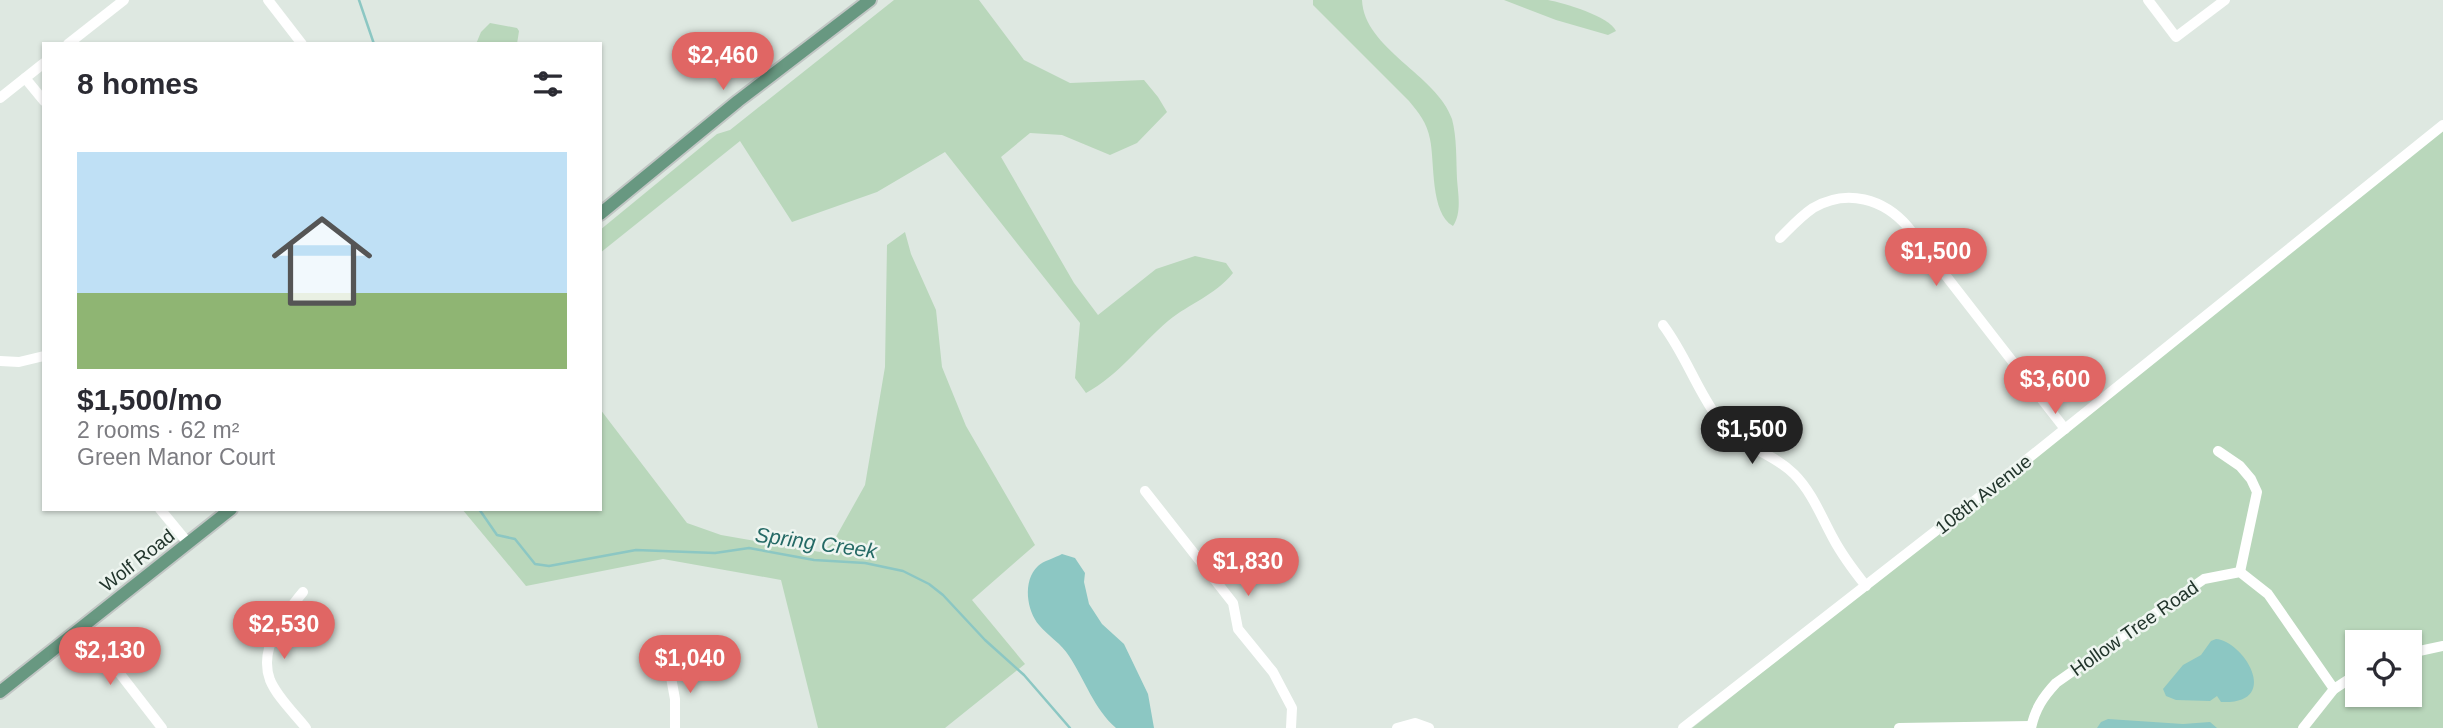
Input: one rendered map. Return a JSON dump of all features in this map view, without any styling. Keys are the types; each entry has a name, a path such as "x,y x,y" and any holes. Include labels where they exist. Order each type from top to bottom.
{"main road":[{"path":"602,212 745,96 870,0"},
{"name":"Wolf Road","path":"0,692 228,511"}],"street":[{"path":"71,42 124,0"},
{"path":"268,0 300,42"},
{"path":"2148,0 2176,37 2225,0"},
{"path":"0,98 42,65"},
{"path":"25,78 42,99"},
{"name":"108th Avenue","path":"1683,728 2065,429 2443,125"},
{"path":"1780,238 1801,217 1829,201 1855,198 1888,208 1908,227 2065,429"},
{"path":"1663,326 1678,344 1717,417 1741,442 1793,472 1815,501 1846,560 1867,586"},
{"path":"0,361 19,362 42,356"},
{"path":"2218,451 2240,466 2252,479 2257,492 2240,572 2269,594 2334,689"},
{"path":"1145,491 1233,603 1238,629 1273,672 1292,708 1291,728"},
{"path":"162,511 188,543"},
{"name":"Hollow Tree Road","path":"2031,727 2035,711 2056,683 2204,579 2240,572"},
{"path":"303,592 279,624 271,641 268,658 270,679 306,728"},
{"path":"83,626 162,728"},
{"path":"2422,650 2443,646"},
{"path":"668,661 675,699 675,728"},
{"path":"2303,728 2334,689 2345,682"},
{"path":"1397,728 1415,723 1429,728"},
{"path":"1899,728 2031,727"}],"green space":[{"path":"894,0 979,0 1024,60 1070,83 1144,80 1167,112 1137,143 1110,155 1062,135 1030,133 1001,157 1074,283 1098,315 1156,269 1195,256 1226,263 1233,273 1210,294 1168,321 1119,369 1086,393 1075,378 1080,323 945,152 877,192 792,222 740,141 602,251 602,228 717,134 730,130"},
{"path":"1313,0 1362,0 1366,17 1375,33 1444,103 1452,119 1456,141 1459,203 1453,226 1440,210 1430,139 1422,119 1409,101 1313,5"},
{"path":"1504,0 1548,0 1564,4 1596,15 1612,25 1616,31 1608,35 1556,20"},
{"path":"490,23 517,28 519,31 517,42 477,42 481,32"},
{"path":"2443,125 2443,728 1692,728"},
{"path":"905,232 911,254 936,310 942,367 966,426 1035,545 972,600 1025,664 945,728 818,728 781,580 663,559 526,586 464,511 602,511 602,412 687,523 721,535 820,552 832,544 865,485 885,367 887,245"}],"water":[{"path":"1062,554 1075,558 1085,573 1084,582 1089,604 1102,624 1124,644 1148,694 1154,728 1116,728 1096,703 1066,652 1035,619 1028,596 1033,572 1040,564"},
{"path":"2216,639 2227,642 2246,661 2254,684 2250,694 2240,700 2221,702 2217,696 2210,701 2176,700 2166,696 2163,689 2183,665 2201,655 2211,641"},
{"path":"2108,719 2183,724 2210,722 2217,728 2097,728 2101,722"}],"waterway":[{"name":"Spring Creek","path":"359,0 373,42"},
{"name":"Spring Creek","path":"480,511 497,535 515,539 535,564 549,566 636,550 715,553 749,548 814,560 865,563 903,571 929,584 943,595 985,640 1024,675 1070,728"}]}
